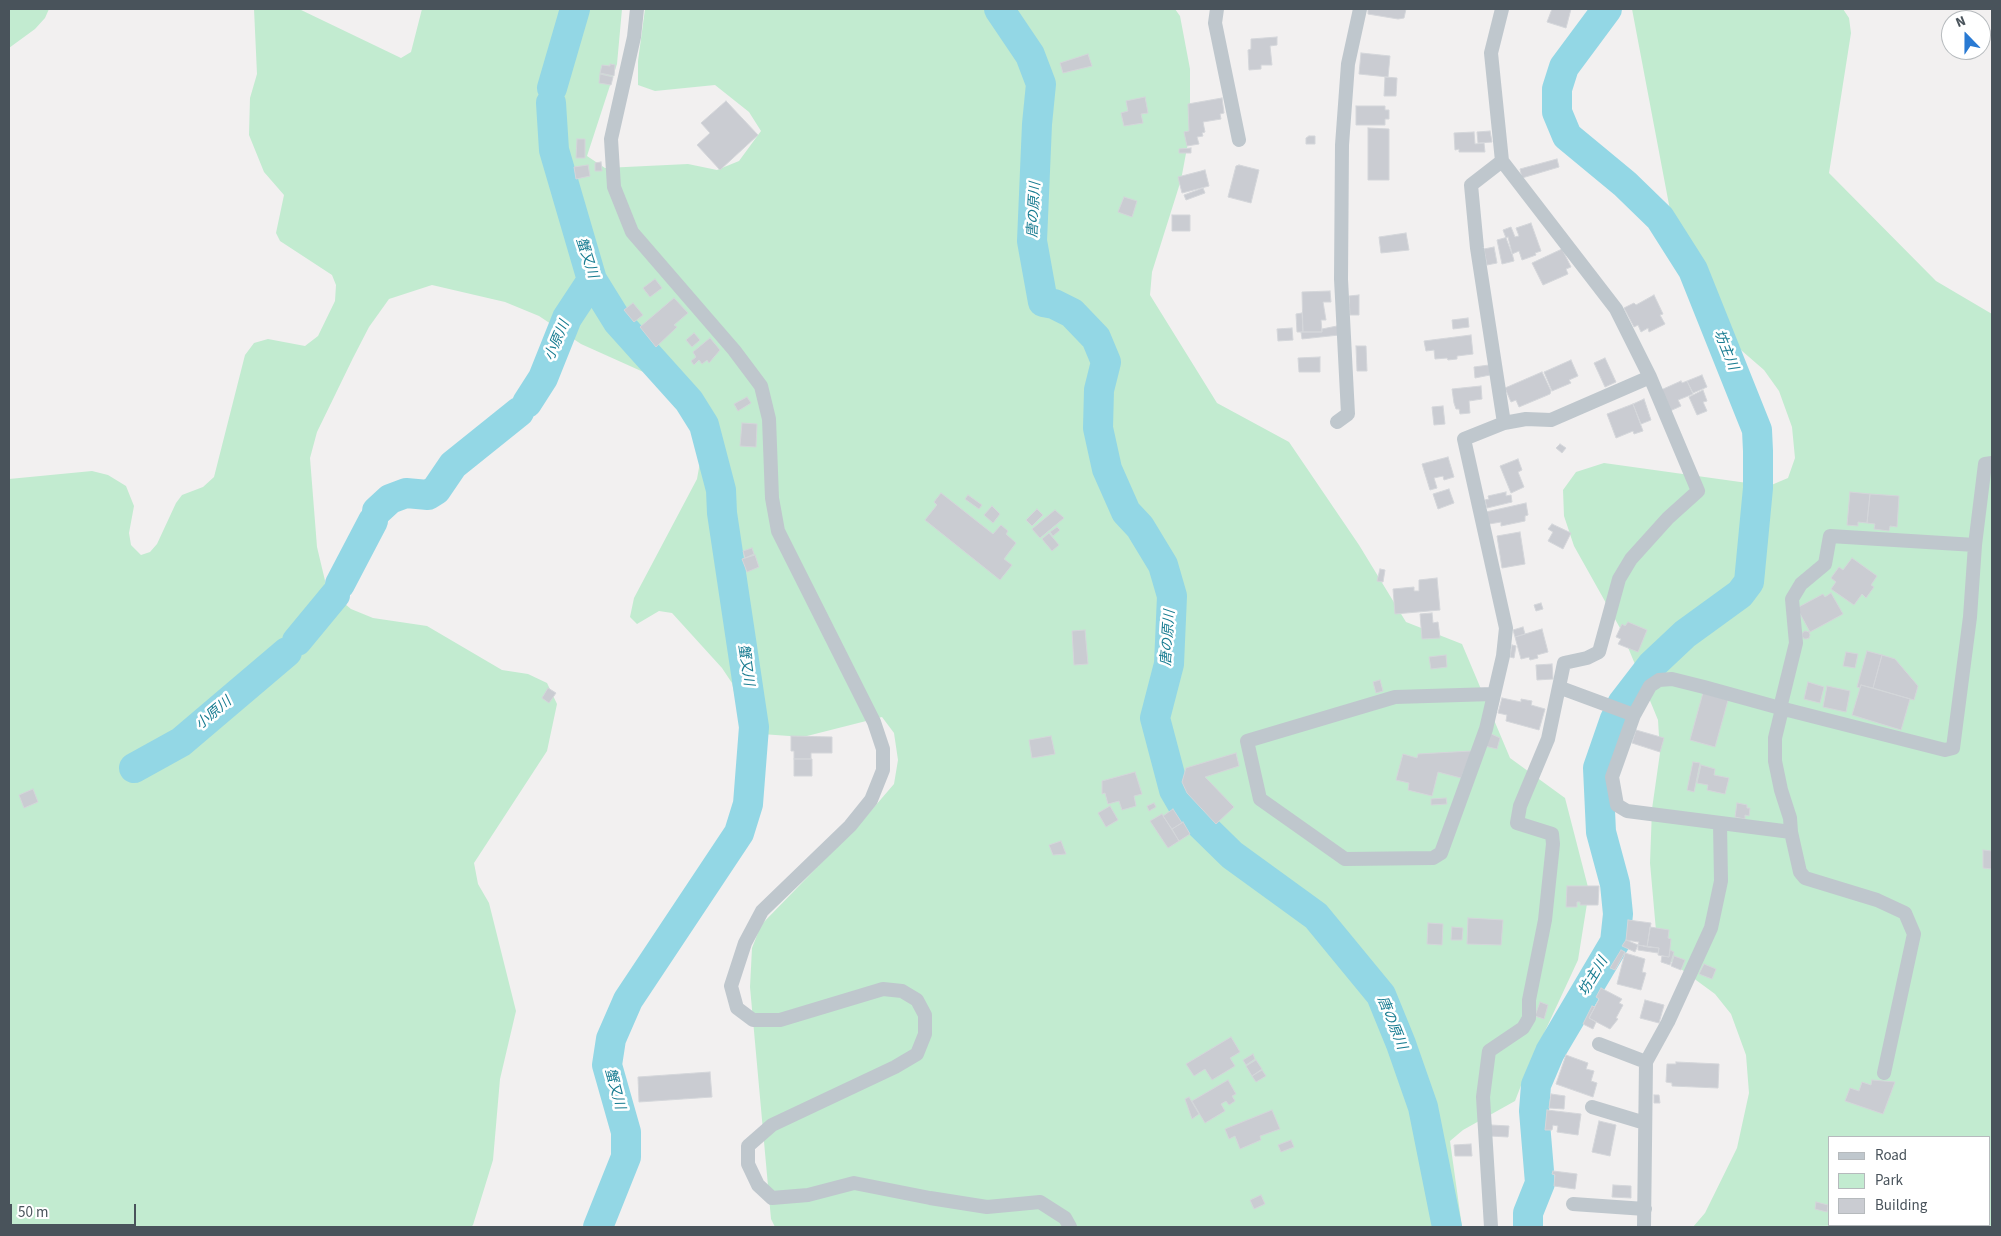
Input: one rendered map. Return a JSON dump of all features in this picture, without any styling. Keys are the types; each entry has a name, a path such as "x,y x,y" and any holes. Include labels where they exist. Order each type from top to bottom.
{"street":[{"path":"637,9 634,37 611,139 614,187 632,232 734,350 761,386 769,420 772,498 778,531 874,722 883,749 883,770 871,800 850,826 762,911 745,942 731,986 737,1008 753,1020 780,1020 883,989 902,991 917,1000 925,1015 925,1034 917,1054 895,1067 772,1125 748,1146 748,1164 758,1184 772,1198 808,1195 854,1183 987,1207 1040,1202 1064,1218 1070,1227"},
{"path":"1217,9 1215,23 1239,140"},
{"path":"1337,422 1348,414 1341,279 1342,146 1348,64 1360,9"},
{"path":"1491,1227 1483,1097 1489,1051 1523,1028 1528,1018 1529,1000 1545,920 1554,844 1552,834 1516,823 1520,806 1548,739 1561,688 1564,663 1587,658 1599,652 1619,579 1631,560 1668,518 1698,490 1650,377 1616,310 1502,161 1491,52 1502,9"},
{"path":"1502,161 1470,185 1477,248 1504,423"},
{"path":"1493,694 1395,697 1246,741 1260,799 1345,859 1433,858 1441,853 1486,729 1503,656 1506,628 1464,439 1504,423 1526,419 1551,420 1650,377"},
{"path":"1791,832 1627,811 1617,805 1612,777 1634,715 1650,686 1659,680 1672,680 1945,750 1954,748 1970,617 1975,545 1986,464 1992,463"},
{"path":"1884,1073 1914,934 1905,913 1877,900 1805,878 1800,872 1791,832 1790,818 1775,762 1776,738 1781,708 1796,643 1792,599 1801,584 1825,564 1830,536 1975,545"},
{"path":"1561,688 1634,715"},
{"path":"1644,1227 1646,1062 1668,1022 1711,928 1721,881 1720,824"},
{"path":"1599,1044 1646,1062"},
{"path":"1592,1108 1645,1123"},
{"path":"1573,1204 1645,1209"}],"green space":[{"path":"9,9 49,9 45,18 35,29 9,48"},
{"path":"254,9 299,9 401,58 411,52 422,9 622,9 617,64 587,156 605,168 688,164 717,170 739,161 761,131 749,112 715,85 655,91 638,85 638,61 645,9 1175,9 1180,16 1190,69 1190,132 1181,180 1152,272 1150,295 1217,403 1289,442 1359,545 1406,622 1462,644 1510,758 1565,798 1589,891 1578,960 1527,1070 1515,1101 1463,1130 1450,1141 1462,1227 775,1227 771,1219 750,987 752,948 761,925 863,820 894,784 898,760 894,733 882,717 803,737 748,733 741,723 732,683 722,668 672,613 659,611 637,624 630,617 634,598 697,479 704,440 700,428 650,375 581,344 539,316 505,302 432,285 389,299 369,327 317,432 310,458 317,547 327,589 351,609 373,618 427,626 502,670 528,674 547,683 557,704 547,751 474,863 478,884 489,903 516,1011 500,1079 493,1160 473,1225 471,1227 9,1227 9,479 92,471 108,475 126,486 134,506 129,533 131,545 141,555 150,552 157,544 176,503 182,495 203,487 214,477 245,355 254,343 268,339 305,346 318,336 335,301 336,285 332,275 280,241 276,233 284,195 264,172 249,135 250,98 257,74"},
{"path":"1632,9 1843,9 1849,18 1851,33 1829,173 1936,281 1992,314 1992,1227 1693,1227 1705,1213 1737,1148 1749,1093 1746,1055 1731,1014 1715,994 1666,958 1657,942 1650,863 1652,809 1660,753 1658,720 1620,628 1574,546 1564,516 1563,490 1576,472 1604,463 1769,486 1788,478 1795,458 1792,427 1779,391 1764,370 1726,337 1711,318 1690,273 1670,210"}],"building":[{"path":"1368,9 1406,9 1404,18 1398,19 1368,14"},
{"path":"1552,9 1571,9 1566,28 1547,22"},
{"path":"1277,37 1277,45 1270,46 1272,65 1261,65 1261,69 1249,70 1248,50 1251,49 1251,39"},
{"path":"1361,53 1390,56 1388,77 1359,74"},
{"path":"1088,54 1092,66 1063,73 1060,63"},
{"path":"610,64 615,65 614,76 600,73 602,65 610,66"},
{"path":"600,74 613,77 611,85 599,83"},
{"path":"1385,77 1397,78 1396,96 1384,96"},
{"path":"1145,97 1148,113 1141,114 1143,123 1124,126 1121,113 1128,111 1126,101"},
{"path":"1222,98 1224,113 1220,114 1221,119 1203,122 1205,132 1202,133 1203,136 1197,137 1199,144 1187,146 1184,132 1189,131 1188,104"},
{"path":"726,101 758,135 720,170 697,145 710,133 701,123"},
{"path":"1356,106 1385,106 1385,110 1389,110 1389,119 1385,119 1385,125 1356,125"},
{"path":"1368,128 1389,129 1389,180 1368,180"},
{"path":"1490,131 1492,142 1478,143 1477,132"},
{"path":"1474,132 1475,144 1484,143 1485,152 1459,152 1459,149 1455,150 1454,133"},
{"path":"1315,136 1315,144 1306,144 1306,138"},
{"path":"577,139 585,139 585,158 576,158"},
{"path":"1191,148 1191,153 1179,153 1179,149"},
{"path":"1557,159 1559,167 1522,178 1520,169"},
{"path":"601,162 602,171 595,171 595,163"},
{"path":"588,165 590,176 576,179 574,167"},
{"path":"1236,166 1259,170 1251,203 1228,197"},
{"path":"1205,170 1209,186 1182,193 1178,177"},
{"path":"1203,188 1205,193 1186,200 1184,195"},
{"path":"1124,197 1137,201 1132,217 1118,212"},
{"path":"1172,215 1190,215 1190,231 1172,231"},
{"path":"1531,223 1541,251 1522,260 1519,251 1512,254 1503,230 1511,227 1515,237 1519,236 1516,228"},
{"path":"1406,233 1409,250 1381,253 1379,237"},
{"path":"1508,237 1514,261 1502,264 1497,240"},
{"path":"1494,247 1497,263 1487,265 1484,249"},
{"path":"1562,249 1571,267 1566,269 1568,274 1543,285 1532,263"},
{"path":"655,279 662,288 650,297 643,288"},
{"path":"1330,291 1331,302 1323,302 1326,320 1321,320 1322,332 1303,332 1302,292"},
{"path":"1359,295 1359,315 1350,315 1349,296"},
{"path":"1654,295 1663,314 1660,315 1665,324 1649,332 1648,328 1641,332 1638,325 1634,327 1624,308 1634,303 1636,305"},
{"path":"674,298 688,313 674,325 677,327 656,347 640,327"},
{"path":"633,303 643,315 634,322 624,310"},
{"path":"1302,313 1303,332 1297,332 1296,314"},
{"path":"1468,318 1469,327 1453,329 1452,320"},
{"path":"1337,326 1339,335 1302,339 1301,332 1322,332 1322,329"},
{"path":"1292,328 1293,340 1278,341 1277,329"},
{"path":"694,333 700,340 692,347 686,340"},
{"path":"1471,335 1473,354 1457,356 1457,359 1448,360 1447,358 1435,359 1434,350 1426,351 1424,341"},
{"path":"710,338 720,350 709,363 707,360 702,364 699,360 694,365 691,361 696,357 693,352"},
{"path":"1356,346 1366,346 1367,371 1357,371"},
{"path":"1320,357 1320,372 1299,372 1298,358"},
{"path":"1605,358 1616,382 1605,387 1594,363"},
{"path":"1571,360 1578,376 1569,380 1571,383 1552,391 1544,372"},
{"path":"1489,365 1490,375 1475,378 1474,367"},
{"path":"1542,372 1551,391 1550,394 1519,407 1516,400 1511,402 1505,388"},
{"path":"1702,375 1707,387 1693,393 1687,381"},
{"path":"1681,381 1682,383 1687,381 1693,394 1678,400 1681,406 1670,411 1661,390"},
{"path":"1481,386 1482,399 1469,401 1470,413 1460,414 1459,409 1456,409 1454,403 1452,389"},
{"path":"1703,390 1707,401 1703,402 1707,411 1697,415 1689,397"},
{"path":"747,397 751,403 738,411 734,404"},
{"path":"1644,399 1651,420 1641,424 1633,404"},
{"path":"1633,404 1643,431 1634,434 1633,431 1616,438 1607,414"},
{"path":"1443,406 1445,424 1434,425 1432,407"},
{"path":"742,423 757,424 756,447 740,446"},
{"path":"1560,444 1566,448 1562,453 1556,448"},
{"path":"1448,457 1454,477 1444,480 1443,476 1434,478 1437,488 1430,490 1422,464"},
{"path":"1518,459 1522,470 1518,472 1524,487 1511,493 1500,466"},
{"path":"1449,489 1454,503 1438,509 1433,494"},
{"path":"1506,492 1506,496 1511,495 1512,502 1487,508 1485,500 1489,499 1488,496"},
{"path":"1850,492 1870,494 1867,523 1858,522 1858,526 1847,525"},
{"path":"941,493 993,534 1001,525 1008,531 1006,534 1016,543 1004,559 1012,565 1000,580 925,520 937,505 934,502"},
{"path":"1870,494 1899,496 1897,527 1890,526 1889,531 1874,529 1875,524 1867,523"},
{"path":"968,495 982,505 979,509 965,499"},
{"path":"1526,503 1528,515 1525,516 1525,521 1501,526 1501,522 1489,524 1486,512"},
{"path":"992,506 1000,514 993,523 984,515"},
{"path":"1037,509 1043,515 1032,526 1026,520"},
{"path":"1055,510 1064,518 1040,538 1032,529"},
{"path":"1552,524 1571,533 1563,549 1548,541 1553,532 1548,529"},
{"path":"1057,527 1060,530 1053,536 1050,532"},
{"path":"1520,532 1525,564 1502,568 1497,536"},
{"path":"1049,533 1059,545 1052,551 1042,539"},
{"path":"752,548 754,554 745,558 743,551"},
{"path":"755,555 759,567 747,572 742,559"},
{"path":"1852,558 1877,576 1871,585 1874,587 1866,598 1862,594 1854,605 1831,589 1836,582 1831,578 1839,567 1843,570"},
{"path":"1380,569 1385,570 1383,582 1377,581"},
{"path":"1437,578 1440,610 1395,614 1393,589 1414,587 1414,591 1419,591 1419,580"},
{"path":"1831,593 1843,614 1810,632 1797,608 1823,594 1825,597"},
{"path":"1541,603 1543,609 1536,611 1534,605"},
{"path":"1432,613 1433,623 1438,622 1440,638 1422,639 1420,614"},
{"path":"1628,622 1647,630 1638,652 1618,644 1621,639 1616,637 1622,624 1625,626"},
{"path":"1523,627 1525,634 1515,637 1513,630"},
{"path":"1542,629 1548,652 1537,655 1538,658 1530,660 1529,657 1521,659 1515,637"},
{"path":"1085,630 1088,664 1074,665 1072,631"},
{"path":"1806,631 1810,635 1806,639 1802,635"},
{"path":"1512,645 1516,646 1514,658 1510,657"},
{"path":"1867,651 1882,655 1873,688 1861,685 1860,688 1857,687"},
{"path":"1846,652 1858,654 1855,668 1843,666"},
{"path":"1446,655 1447,667 1431,669 1429,657"},
{"path":"1882,655 1895,659 1918,686 1914,700 1873,688"},
{"path":"1552,664 1553,679 1537,680 1536,665"},
{"path":"1380,680 1383,691 1376,693 1373,682"},
{"path":"1808,682 1824,687 1820,703 1804,699"},
{"path":"1861,685 1910,699 1901,730 1852,715"},
{"path":"1827,686 1850,691 1846,712 1823,707"},
{"path":"548,688 556,693 549,703 542,698"},
{"path":"1703,693 1728,700 1715,747 1690,740"},
{"path":"1502,698 1521,702 1521,699 1532,701 1531,705 1545,709 1539,730 1506,721 1507,715 1498,713"},
{"path":"1636,730 1664,738 1660,752 1632,743"},
{"path":"1489,733 1500,738 1497,749 1485,746"},
{"path":"791,736 832,737 832,753 811,753 811,759 794,759 794,751 791,751"},
{"path":"1051,736 1055,754 1032,758 1029,740"},
{"path":"1472,751 1461,778 1438,772 1432,796 1408,790 1409,783 1396,780 1403,754 1417,758 1418,754"},
{"path":"1236,753 1239,766 1205,777 1234,807 1216,824 1187,793 1182,782 1186,768"},
{"path":"794,759 812,759 812,776 794,776"},
{"path":"1693,762 1700,763 1694,792 1687,790"},
{"path":"1701,765 1715,769 1714,775 1729,778 1725,794 1707,790 1708,785 1697,783"},
{"path":"1135,772 1142,794 1134,796 1136,806 1122,810 1119,801 1108,804 1105,793 1102,794 1102,781"},
{"path":"33,789 38,802 24,808 19,795"},
{"path":"1446,798 1447,804 1431,805 1431,799"},
{"path":"1154,803 1156,807 1149,811 1147,806"},
{"path":"1737,803 1747,805 1747,808 1750,808 1749,816 1745,815 1745,819 1735,817"},
{"path":"1110,806 1118,820 1106,827 1098,813"},
{"path":"1173,809 1182,823 1172,829 1163,816"},
{"path":"1162,814 1179,841 1168,848 1150,821"},
{"path":"1183,822 1190,834 1179,841 1172,829"},
{"path":"1061,841 1066,854 1053,855 1049,845"},
{"path":"1983,850 1992,851 1992,869 1983,868"},
{"path":"1567,886 1599,886 1598,905 1580,905 1580,902 1577,902 1577,907 1566,907"},
{"path":"1468,918 1503,920 1501,945 1467,944"},
{"path":"1628,920 1651,923 1647,947 1638,945 1639,942 1626,940"},
{"path":"1428,923 1443,924 1442,945 1427,944"},
{"path":"1452,927 1463,928 1462,940 1451,940"},
{"path":"1650,927 1669,930 1668,938 1671,939 1669,957 1658,955 1659,948 1647,947"},
{"path":"1626,940 1638,945 1635,952 1622,946"},
{"path":"1638,945 1659,948 1658,953 1638,950"},
{"path":"1621,950 1625,952 1615,970 1610,968"},
{"path":"1670,950 1674,952 1670,965 1661,962 1662,956 1669,957"},
{"path":"1625,953 1645,959 1642,972 1646,973 1641,990 1617,984"},
{"path":"1674,956 1685,960 1681,970 1671,966"},
{"path":"1704,964 1716,969 1712,979 1699,974"},
{"path":"1601,988 1622,999 1619,1003 1623,1005 1616,1018 1618,1019 1610,1029 1589,1018 1599,999 1596,997"},
{"path":"1645,1000 1664,1005 1659,1023 1640,1018"},
{"path":"1540,1002 1548,1005 1544,1019 1535,1016"},
{"path":"1592,1006 1595,1007 1589,1018 1596,1022 1593,1029 1583,1024"},
{"path":"1231,1037 1240,1052 1230,1058 1235,1066 1212,1080 1205,1069 1194,1076 1186,1064"},
{"path":"1253,1054 1255,1059 1246,1065 1243,1060"},
{"path":"1566,1055 1588,1063 1586,1069 1594,1071 1591,1081 1597,1083 1593,1097 1556,1084"},
{"path":"1256,1060 1262,1069 1252,1076 1246,1066"},
{"path":"1676,1062 1719,1064 1718,1088 1672,1086 1672,1083 1666,1082 1667,1064 1676,1064"},
{"path":"1262,1070 1266,1076 1256,1082 1252,1076"},
{"path":"710,1072 712,1097 639,1102 638,1077"},
{"path":"1228,1080 1236,1094 1232,1096 1235,1101 1229,1105 1226,1101 1221,1104 1225,1111 1205,1123 1192,1101"},
{"path":"1872,1080 1895,1082 1883,1114 1845,1101 1850,1088 1859,1091 1862,1082 1871,1085"},
{"path":"1551,1094 1565,1096 1564,1109 1549,1108"},
{"path":"1654,1095 1659,1095 1660,1103 1654,1103"},
{"path":"1189,1097 1199,1114 1192,1119 1185,1099"},
{"path":"1272,1110 1280,1129 1260,1136 1261,1140 1240,1149 1235,1136 1229,1139 1225,1129"},
{"path":"1547,1110 1581,1114 1578,1135 1557,1132 1558,1126 1553,1125 1552,1130 1545,1130"},
{"path":"1599,1121 1616,1125 1610,1156 1592,1152"},
{"path":"1491,1125 1509,1126 1508,1137 1490,1136"},
{"path":"1291,1140 1294,1147 1281,1152 1278,1145"},
{"path":"1471,1144 1472,1156 1455,1156 1454,1145"},
{"path":"1553,1171 1577,1174 1575,1189 1554,1186 1555,1175 1552,1174"},
{"path":"1613,1185 1631,1186 1631,1198 1612,1197"},
{"path":"1261,1195 1265,1204 1254,1209 1250,1200"},
{"path":"1816,1202 1828,1205 1827,1212 1815,1209"}],"waterway":[{"name":"蟹又川","path":"552,88 575,9"},
{"name":"唐の原川","path":"999,9 1030,55 1041,84 1037,124 1032,241 1043,302 1054,304 1072,313 1096,338 1106,362 1099,390 1098,428 1107,469 1126,512 1140,527 1163,565 1172,596 1169,664 1155,718 1174,790 1185,809 1232,855 1316,916 1381,995 1401,1044 1423,1107 1447,1227"},
{"name":"坊主川","path":"1607,9 1564,67 1557,89 1557,112 1567,136 1625,184 1660,218 1693,270 1757,430 1758,451 1758,488 1749,582 1740,594 1685,634 1652,665 1622,704"},
{"name":"蟹又川","path":"551,103 554,150 592,280 618,322 689,401 704,425 721,490 722,513 754,727 748,804 739,833 628,1000 611,1039 607,1065 626,1132 626,1157 598,1227"},
{"name":"小原川","path":"527,403 543,378 567,318 592,280"},
{"name":"小原川","path":"377,511 390,499 406,493 428,495 436,490 453,465 519,412"},
{"name":"小原川","path":"340,584 373,521"},
{"name":"小原川","path":"297,641 335,595"},
{"name":"小原川","path":"134,768 181,742 287,652"},
{"name":"坊主川","path":"1528,1227 1528,1213 1540,1183 1534,1111 1536,1085 1550,1052 1615,942 1618,914 1615,884 1601,832 1598,768 1615,719"}]}
